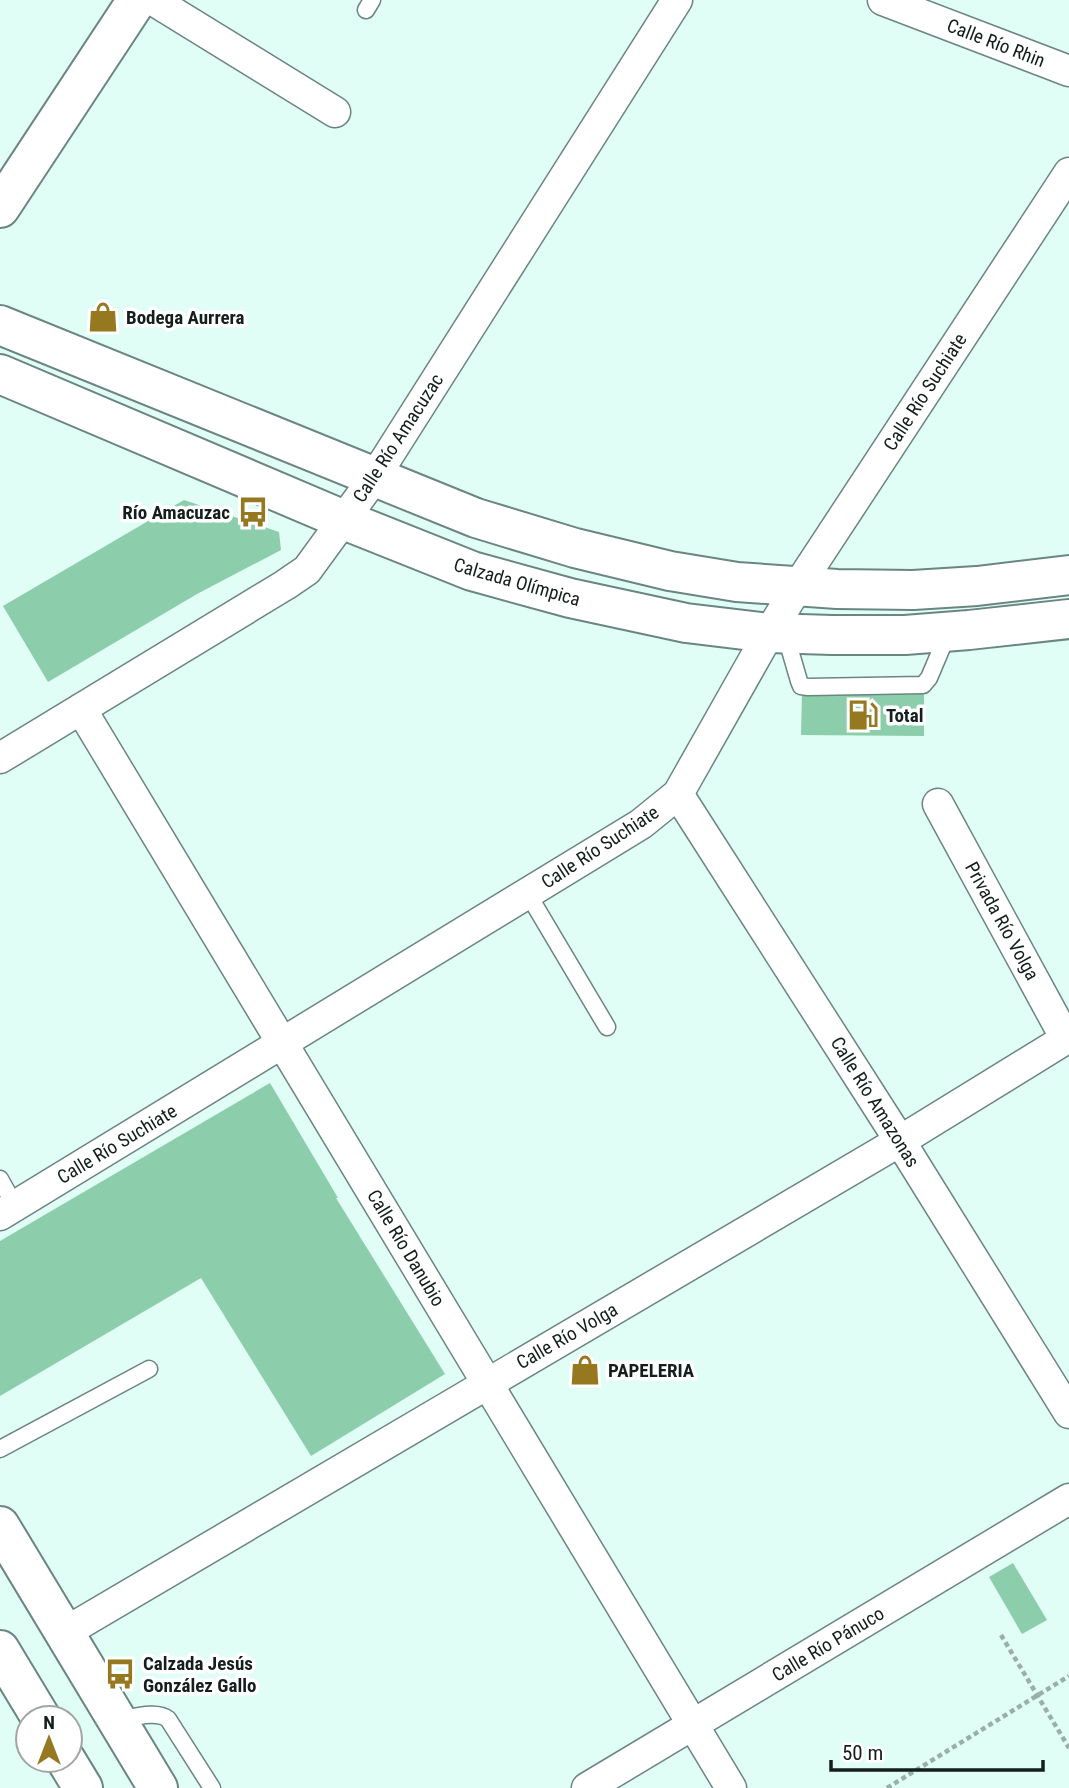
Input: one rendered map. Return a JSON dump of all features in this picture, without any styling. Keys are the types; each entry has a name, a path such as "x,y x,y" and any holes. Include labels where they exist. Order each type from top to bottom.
{"main road":[{"path":"0,208 137,0"},
{"path":"0,325 477,519 575,548 670,571 737,582 837,589 913,590 977,586 1069,575"},
{"name":"Calzada Olímpica","path":"0,374 344,520 472,571 570,598 686,623 777,633 905,635 1069,619"},
{"path":"0,1526 158,1788"},
{"path":"0,1650 33,1704"}],"street":[{"path":"153,0 335,112"},
{"name":"Calle Río Amacuzac","path":"0,758 307,570 374,478 677,0"},
{"name":"Calle Río Rhin","path":"883,0 1069,71"},
{"name":"Calle Río Suchiate","path":"8,1211 641,824 678,794 777,633 798,586 1069,173"},
{"name":"Calle Río Danubio","path":"81,709 731,1788"},
{"name":"Calle Río Amazonas","path":"678,794 900,1141 1069,1413"},
{"name":"Privada Río Volga","path":"938,804 1067,1038"},
{"name":"Calle Río Volga","path":"64,1633 900,1141 1067,1038"},
{"name":"Calle Río Pánuco","path":"587,1788 1069,1499"}],"lane":[{"path":"777,633 801,685 920,686 929,678 949,631"},
{"path":"528,894 607,1027"},
{"path":"0,1179 8,1211"},
{"path":"0,1449 149,1369"},
{"path":"117,1720 163,1715 212,1788"}],"path":[{"path":"1001,1635 1069,1748"},
{"path":"887,1788 1069,1676"}],"building":[{"path":"184,500 279,532 281,550 197,594 48,682 3,606"},
{"name":"Total","path":"802,693 924,694 924,736 801,735"},
{"path":"270,1083 336,1198 445,1374 311,1456 201,1278 0,1396 0,1241"},
{"path":"1013,1563 1047,1620 1022,1634 989,1577"}],"place":[{"name":"Bodega Aurrera","path":"103,317"},
{"name":"Río Amacuzac","path":"253,512"},
{"name":"Total","path":"863,715"},
{"name":"PAPELERIA","path":"585,1370"},
{"name":"Calzada Jesús González Gallo","path":"120,1674"}]}
